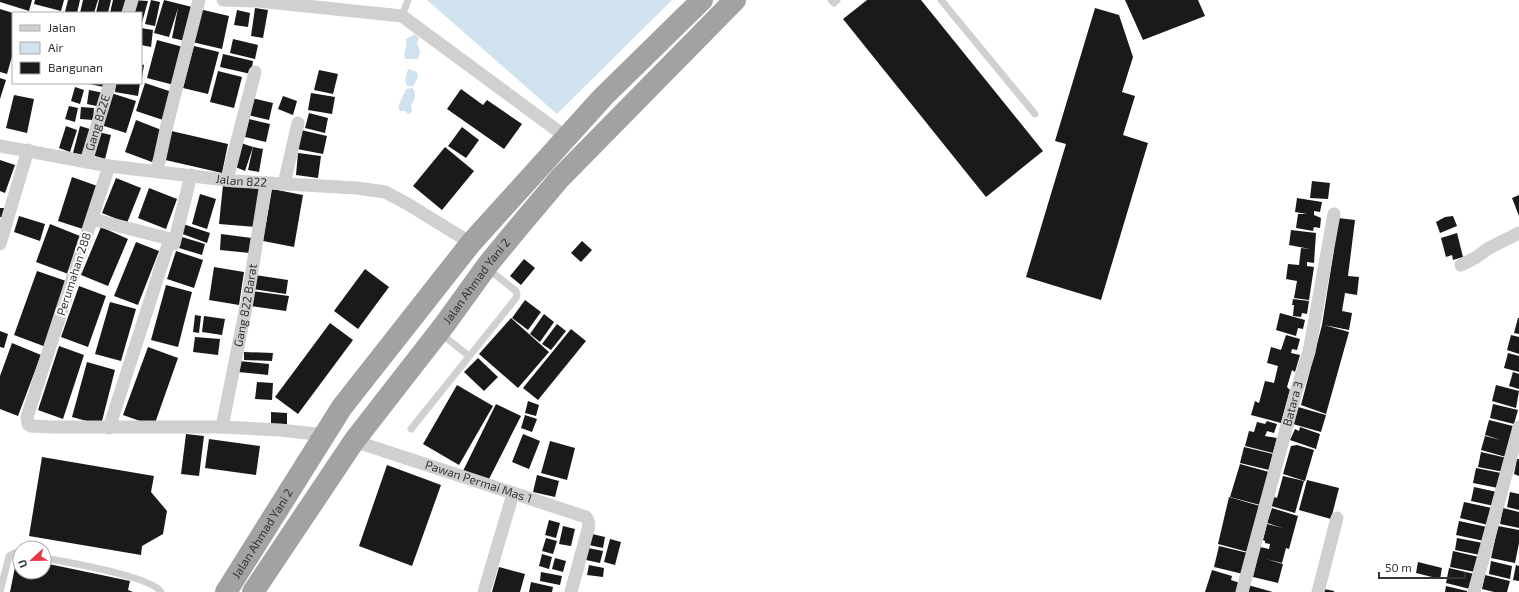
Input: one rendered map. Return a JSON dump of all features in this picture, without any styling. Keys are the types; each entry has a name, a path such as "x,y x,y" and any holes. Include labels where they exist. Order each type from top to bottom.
{"highway":[{"name":"Jalan Ahmad Yani 2","path":"226,592 342,407 471,244 603,96 702,0"},
{"name":"Jalan Ahmad Yani 2","path":"253,592 354,441 439,332 486,268 560,178 735,0"}],"street":[{"path":"128,12 132,0"},
{"path":"157,171 167,125 199,0"},
{"path":"223,0 288,4 402,16 566,138"},
{"path":"227,180 256,72"},
{"name":"Gang 822E","path":"86,162 110,84"},
{"path":"284,184 298,123"},
{"name":"Jalan 822","path":"0,146 109,166 266,184 357,188 385,192 406,203 471,244"},
{"path":"0,244 28,150"},
{"path":"92,219 109,166"},
{"path":"174,244 191,175"},
{"name":"Gang 822 Barat","path":"222,427 247,302 266,184"},
{"name":"Batara 3","path":"1242,592 1296,392 1309,352 1334,214"},
{"name":"Perumahan 288","path":"109,428 170,239 92,219 27,417 27,422 31,426 109,428 222,427 280,430 325,435"},
{"path":"1461,264 1475,258 1489,248 1519,232"},
{"path":"1474,592 1519,427"},
{"name":"Pawan Permai Mas 1","path":"354,441 586,517 589,521 590,527 571,592"},
{"path":"484,592 513,494"},
{"path":"1318,592 1337,518"}],"lane":[{"path":"402,16 408,0"},
{"path":"831,0 834,3 837,0"},
{"path":"941,0 1035,114"},
{"path":"411,428 517,294 516,290 486,268"},
{"path":"439,332 469,356"},
{"path":"0,592 9,556 12,554"},
{"path":"52,560 126,575 155,586 161,592"}],"water":[{"path":"427,0 672,0 557,114"},
{"path":"415,34 419,38 417,43 420,51 418,59 405,59 406,39"},
{"path":"408,69 417,72 418,77 413,86 407,86 405,81"},
{"path":"413,88 415,97 411,105 412,112 408,114 405,111 400,111 398,107 406,89"}],"building":[{"path":"0,0 32,0 29,11 0,2"},
{"path":"35,0 64,0 61,11 34,4"},
{"path":"68,0 80,0 77,12 65,12"},
{"path":"83,0 98,0 94,12 80,12"},
{"path":"99,0 111,0 108,12 96,12"},
{"path":"113,0 129,0 126,12 110,12"},
{"path":"133,0 148,1 142,22 142,12 129,12"},
{"path":"151,0 160,2 155,26 145,24"},
{"path":"164,0 192,7 185,41 172,38 178,8 169,37 154,33"},
{"path":"867,0 921,0 1043,151 986,197 843,19"},
{"path":"1125,0 1198,0 1205,16 1143,40"},
{"path":"255,8 268,10 263,38 251,36"},
{"path":"1095,8 1119,15 1133,57 1122,92 1135,96 1123,135 1148,143 1101,300 1026,277 1066,144 1055,141"},
{"path":"0,9 12,13 12,56 7,74 0,72"},
{"path":"199,9 229,16 222,49 192,42"},
{"path":"237,10 250,13 248,27 234,25"},
{"path":"142,28 153,30 151,47 142,45"},
{"path":"233,39 258,45 255,59 230,53"},
{"path":"157,40 183,47 174,85 147,78"},
{"path":"194,46 219,52 208,94 183,88"},
{"path":"223,54 253,61 251,74 220,67"},
{"path":"142,64 144,65 142,78"},
{"path":"319,70 338,74 333,94 314,90"},
{"path":"218,71 242,77 234,108 210,102"},
{"path":"0,78 6,80 0,99"},
{"path":"145,83 172,92 163,120 136,111"},
{"path":"89,84 105,84 104,87"},
{"path":"116,84 140,84 138,96 115,92"},
{"path":"75,87 84,90 80,104 71,101"},
{"path":"461,89 483,105 487,100 522,124 504,149 447,109"},
{"path":"89,90 104,93 101,107 87,104"},
{"path":"111,93 136,101 126,133 101,125"},
{"path":"311,93 335,97 332,114 308,110"},
{"path":"14,95 34,99 27,133 6,128"},
{"path":"283,96 297,101 293,115 278,109"},
{"path":"252,98 273,103 269,120 248,115"},
{"path":"69,106 78,108 75,122 65,119"},
{"path":"81,107 94,108 93,120 80,119"},
{"path":"309,113 328,118 325,133 305,128"},
{"path":"249,119 270,124 266,142 245,137"},
{"path":"136,120 164,131 152,162 125,152"},
{"path":"66,126 77,130 70,152 59,148"},
{"path":"80,126 93,130 86,156 73,153"},
{"path":"462,127 479,140 466,158 448,146"},
{"path":"167,130 228,144 222,173 161,159"},
{"path":"301,130 327,136 323,154 297,149"},
{"path":"98,132 111,135 105,159 92,155"},
{"path":"241,143 253,147 245,171 233,166"},
{"path":"253,147 263,149 259,172 248,170"},
{"path":"445,147 474,171 442,210 413,186"},
{"path":"298,153 321,156 318,178 296,175"},
{"path":"0,160 15,165 5,193 0,191"},
{"path":"72,177 100,187 86,230 58,221"},
{"path":"116,178 141,188 127,223 102,213"},
{"path":"1312,181 1330,183 1328,199 1310,198"},
{"path":"223,185 260,189 256,227 219,224"},
{"path":"149,188 177,199 166,229 138,218"},
{"path":"272,189 303,195 294,247 263,241"},
{"path":"200,194 216,199 207,229 192,224"},
{"path":"1519,195 1519,216 1512,198"},
{"path":"1297,198 1322,202 1320,212 1314,211 1314,215 1321,218 1320,228 1314,227 1313,231 1296,228 1298,214 1307,214 1295,212"},
{"path":"0,208 6,208 4,218 0,217"},
{"path":"19,216 45,224 40,241 14,232"},
{"path":"1453,216 1457,226 1440,233 1436,222 1445,217"},
{"path":"1338,218 1355,220 1348,276 1359,277 1357,295 1345,293 1342,311 1352,313 1349,330 1324,325 1349,332 1326,414 1301,405 1322,325"},
{"path":"180,223 210,233 207,243 177,232"},
{"path":"50,224 85,238 71,275 36,262"},
{"path":"101,227 128,239 108,286 81,275"},
{"path":"1291,230 1316,233 1314,263 1307,262 1307,266 1314,267 1309,300 1294,298 1297,281 1286,279 1288,264 1299,265 1301,248 1310,249 1289,245"},
{"path":"1457,233 1463,257 1453,260 1452,255 1446,257 1441,238"},
{"path":"221,234 252,238 250,253 220,250"},
{"path":"182,237 205,244 202,255 179,248"},
{"path":"582,241 592,250 581,262 571,253"},
{"path":"136,242 159,251 138,305 114,296"},
{"path":"176,251 203,260 194,288 167,279"},
{"path":"524,259 535,268 521,285 510,276"},
{"path":"214,267 244,272 239,305 209,300"},
{"path":"365,269 389,287 358,329 334,311"},
{"path":"37,271 69,282 46,347 14,335"},
{"path":"255,275 288,280 286,294 253,289"},
{"path":"166,285 192,292 178,347 151,340"},
{"path":"79,286 106,296 88,347 61,337"},
{"path":"252,291 289,296 286,311 250,306"},
{"path":"1293,299 1309,301 1307,314 1302,313 1301,317 1293,316"},
{"path":"525,300 541,312 528,330 512,318"},
{"path":"110,302 136,309 121,361 95,354"},
{"path":"1280,313 1305,320 1303,329 1298,328 1296,336 1276,330"},
{"path":"544,314 554,322 540,342 530,334"},
{"path":"195,315 201,316 199,333 193,332"},
{"path":"204,316 225,319 222,335 202,332"},
{"path":"511,318 549,352 518,388 479,354"},
{"path":"1519,318 1519,334 1514,333"},
{"path":"330,323 353,340 298,414 275,397"},
{"path":"557,324 566,331 551,350 542,344"},
{"path":"571,329 586,341 538,400 523,388"},
{"path":"0,331 8,334 4,348 0,347"},
{"path":"1286,335 1300,339 1297,350 1292,349 1291,353 1300,355 1295,372 1292,370 1287,387 1290,390 1281,423 1251,415 1255,401 1259,403 1265,381 1274,383 1278,366 1267,363 1271,347 1281,350"},
{"path":"1511,335 1519,337 1519,354 1507,350"},
{"path":"195,337 220,339 218,355 193,352"},
{"path":"12,343 41,355 18,416 0,409 0,376"},
{"path":"59,346 84,355 63,419 38,410"},
{"path":"148,347 178,358 154,426 123,415"},
{"path":"244,352 273,353 272,361 244,360"},
{"path":"1508,353 1519,356 1519,372 1504,368"},
{"path":"478,358 498,377 484,391 464,372"},
{"path":"239,361 269,364 268,375 238,372"},
{"path":"87,362 115,370 101,425 72,417"},
{"path":"1513,372 1519,374 1519,389 1509,386"},
{"path":"257,382 273,383 272,400 255,399"},
{"path":"457,385 493,406 459,465 423,444"},
{"path":"1496,385 1519,391 1516,408 1492,401"},
{"path":"528,401 539,405 536,416 525,413"},
{"path":"496,404 521,416 487,483 463,471"},
{"path":"1493,404 1518,410 1514,424 1490,418"},
{"path":"1298,407 1326,415 1321,432 1293,424"},
{"path":"271,412 287,413 287,424 271,424"},
{"path":"525,415 537,419 532,432 521,428"},
{"path":"1489,420 1513,426 1506,457 1481,450 1485,436 1501,440 1485,435"},
{"path":"1267,421 1277,424 1274,433 1267,431 1265,436 1277,438 1273,453 1245,446 1249,431 1254,432 1257,422 1265,424"},
{"path":"1300,427 1320,434 1316,449 1290,440 1295,429 1299,431"},
{"path":"186,434 204,436 199,476 181,474"},
{"path":"523,434 540,441 529,469 512,462"},
{"path":"209,439 260,446 256,475 205,468"},
{"path":"550,441 575,448 567,480 541,473"},
{"path":"1297,445 1314,450 1305,481 1283,474 1291,446"},
{"path":"1244,447 1273,454 1269,470 1240,463"},
{"path":"1481,452 1507,458 1504,472 1478,467"},
{"path":"42,457 154,476 151,492 167,511 163,534 142,546 141,555 29,536"},
{"path":"1517,459 1519,459 1519,476 1514,474"},
{"path":"1240,464 1269,472 1260,505 1230,497"},
{"path":"387,465 441,485 412,566 359,546"},
{"path":"1476,468 1501,473 1498,488 1473,483"},
{"path":"537,475 559,481 555,497 533,492"},
{"path":"1283,476 1304,481 1295,513 1271,506 1274,497 1277,498"},
{"path":"1307,480 1339,488 1331,519 1299,510"},
{"path":"1474,487 1497,492 1494,506 1471,501"},
{"path":"1510,492 1519,494 1519,510 1507,507"},
{"path":"1229,497 1260,506 1248,552 1218,544"},
{"path":"1464,502 1492,508 1488,525 1460,518"},
{"path":"1272,508 1298,516 1289,549 1286,548 1282,563 1266,559 1283,564 1278,583 1253,577 1260,547 1269,549 1270,544 1265,543 1263,540 1267,524 1283,528 1267,523"},
{"path":"1503,508 1519,512 1519,528 1500,524"},
{"path":"549,520 560,523 556,538 545,535"},
{"path":"1459,521 1487,527 1484,541 1456,535"},
{"path":"563,526 575,529 571,546 559,544"},
{"path":"1498,526 1519,530 1519,543 1515,563 1491,558"},
{"path":"592,534 605,537 603,548 589,545"},
{"path":"546,538 557,541 553,554 542,551"},
{"path":"1457,538 1483,543 1480,555 1455,550"},
{"path":"610,539 621,542 615,565 604,562"},
{"path":"1219,546 1248,553 1243,574 1214,567"},
{"path":"588,548 603,551 600,563 586,560"},
{"path":"1453,551 1479,557 1475,572 1450,567"},
{"path":"542,554 552,557 549,569 539,566"},
{"path":"555,558 566,561 563,572 552,569"},
{"path":"1491,561 1512,566 1510,579 1489,574"},
{"path":"1418,562 1442,568 1440,579 1416,573"},
{"path":"52,565 130,581 128,590 133,592 10,592 12,580 52,580"},
{"path":"589,565 604,568 603,577 587,575"},
{"path":"1516,565 1519,566 1519,581 1513,580"},
{"path":"499,567 525,574 520,592 492,592"},
{"path":"1449,568 1474,574 1470,589 1446,583"},
{"path":"1212,570 1232,576 1231,580 1240,583 1237,592 1205,592"},
{"path":"541,572 562,576 560,585 540,581"},
{"path":"1485,575 1510,581 1507,592 1494,592 1482,589"},
{"path":"531,582 553,587 552,592 529,592"},
{"path":"1248,585 1273,592 1246,592"},
{"path":"1446,586 1467,591 1467,592 1445,592"},
{"path":"1324,589 1334,591 1334,592 1324,592"}]}
